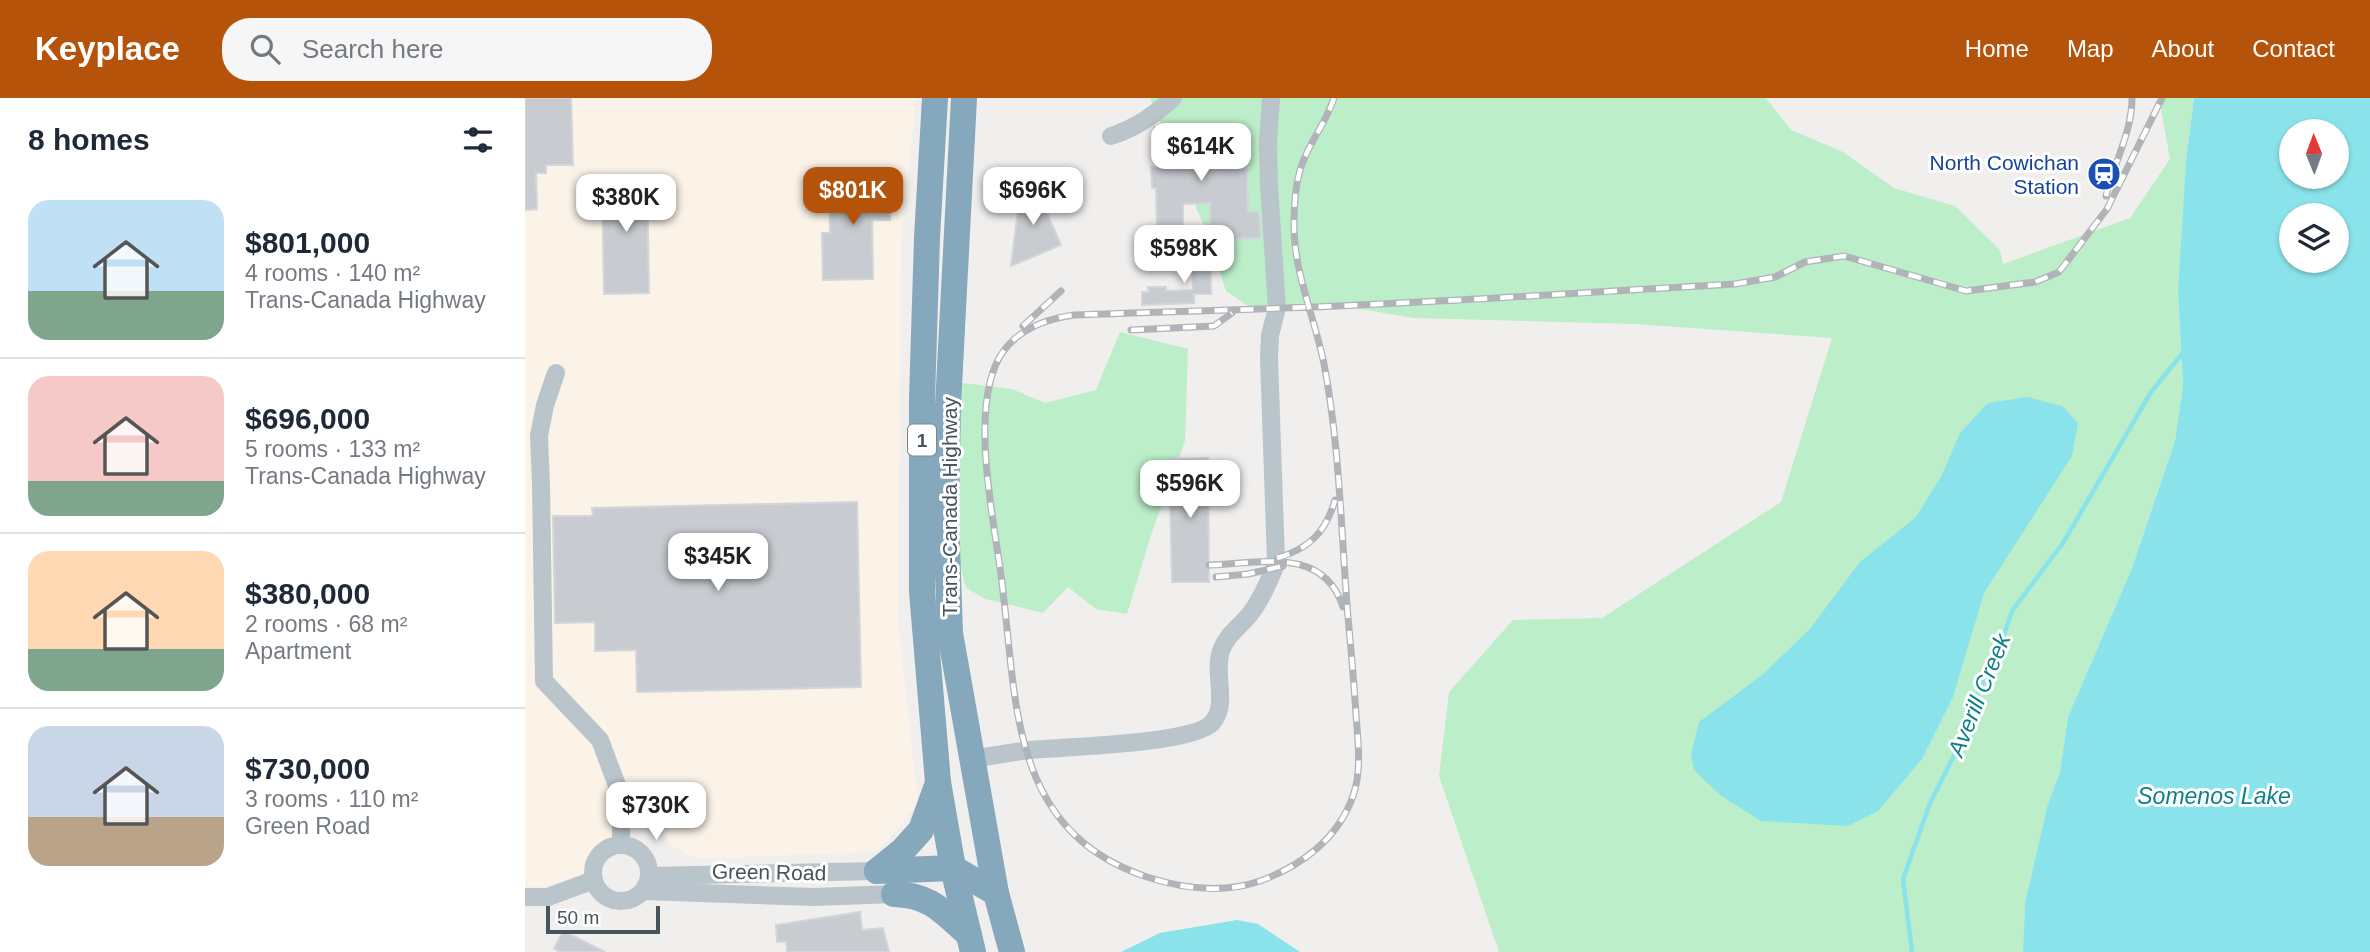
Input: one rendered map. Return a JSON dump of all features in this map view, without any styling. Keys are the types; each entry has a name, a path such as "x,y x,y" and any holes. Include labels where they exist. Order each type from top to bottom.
{"highway":[{"name":"Trans-Canada Highway","path":"935,98 922,400 922,592 938,782 953,868 971,944"},
{"name":"Trans-Canada Highway","path":"964,98 948,405 946,516 950,633 996,893 1012,952"},
{"path":"877,871 903,850 921,830 938,782"},
{"path":"877,871 953,868 996,893"},
{"path":"894,894 914,895 935,905 971,944"}],"street":[{"path":"1111,136 1145,121 1173,98"},
{"path":"971,759 1177,736 1210,726 1218,713 1217,670 1221,650 1233,631 1249,615 1276,561 1269,358 1270,335 1277,308 1269,186 1271,98"},
{"path":"556,373 538,436 533,484 533,617 544,681 600,740 621,796 621,845"},
{"path":"621,845 636,849 647,861 646,884 631,900 615,901 601,894 594,880 595,864 605,850 621,845"},
{"name":"Green Road","path":"646,884 877,871"},
{"path":"525,897 548,897 594,880"},
{"name":"Green Road","path":"646,884 814,897 894,894"}],"shaded area":[{"path":"525,98 916,98 901,244 898,621 918,804 878,851 697,859 672,846 626,789 614,836 604,842 589,858 586,872 546,887 525,887"}],"green space":[{"path":"1150,98 1766,98 1791,130 1843,152 1894,188 1955,206 2000,250 2003,264 2130,218 2170,159 2159,98 2194,98 2186,160 2178,290 2183,386 2175,441 2132,568 2068,717 2060,772 2047,807 2025,903 2023,952 1499,952 1439,776 1449,692 1513,620 1602,618 1781,502 1832,338 1635,324 1414,318 1342,306 1254,310 1226,291 1206,231"},
{"path":"1120,332 1188,349 1185,441 1151,535 1127,614 1096,609 1068,587 1043,613 986,599 966,588 957,553 949,390 963,383 1012,389 1045,403 1096,390"}],"water":[{"name":"Somenos Lake","path":"2194,98 2370,98 2370,952 2023,952 2025,903 2047,807 2060,772 2068,717 2132,568 2175,441 2183,386 2178,290 2186,160"},
{"path":"2027,397 2062,406 2078,423 2072,456 1984,593 1953,697 1922,759 1878,811 1848,826 1761,821 1720,795 1694,770 1691,755 1699,722 1762,675 1809,630 1860,562 1916,517 1942,475 1960,433 1988,403"},
{"path":"1237,920 1258,924 1300,952 1121,952 1160,933"}],"building":[{"path":"525,98 571,98 573,165 546,165 546,173 536,173 537,209 525,210"},
{"path":"1210,124 1211,158 1242,157 1242,168 1247,168 1248,212 1259,212 1261,238 1210,239 1210,203 1183,204 1183,226 1157,227 1156,188 1152,188 1151,167 1156,167 1154,127"},
{"path":"1029,172 1061,245 1011,266 1017,217"},
{"path":"607,175 647,175 649,293 604,294 602,181"},
{"path":"889,178 890,220 872,220 873,279 823,280 822,233 830,233 829,179"},
{"path":"1195,250 1210,250 1211,294 1194,294 1194,303 1142,305 1142,292 1149,292 1148,287 1166,287 1166,291 1193,290 1192,266 1196,266"},
{"path":"1208,458 1209,582 1172,582 1169,459"},
{"path":"857,502 861,687 637,692 636,650 595,651 595,622 555,623 553,516 593,516 592,508"},
{"path":"860,912 862,930 883,928 889,952 787,952 786,941 777,942 776,925"},
{"path":"563,931 605,952 561,952 554,949"}],"waterway":[{"name":"Averill Creek","path":"1912,952 1903,879 1930,803 1961,742 1965,717 1995,661 2012,611 2063,543 2151,392 2182,354"}],"railway":[{"path":"1334,98 1299,174 1294,229 1298,263 1306,297 1311,314 1316,330 1324,364 1334,427 1358,746 1356,786 1346,811 1328,838 1290,867 1260,881 1232,888 1175,885 1147,877 1100,855 1066,826 1042,790 1026,750 1016,707 1010,661 989,490 985,432 986,405 991,380 999,358 1013,340 1042,323 1074,315 1277,308 1318,307 1735,284 1775,277 1805,262 1844,256 1966,291 2035,282 2059,272 2107,209 2162,98"},
{"path":"2106,196 2126,135 2132,98"},
{"path":"1023,326 1061,291"},
{"path":"1131,330 1214,326 1232,313"},
{"path":"1277,558 1298,550 1315,538 1327,521 1335,500"},
{"path":"1209,565 1287,562 1305,566 1321,574 1334,587 1343,607"},
{"path":"1216,577 1248,574 1283,566"}],"place":[{"name":"North Cowichan Station","path":"2104,174"}]}
